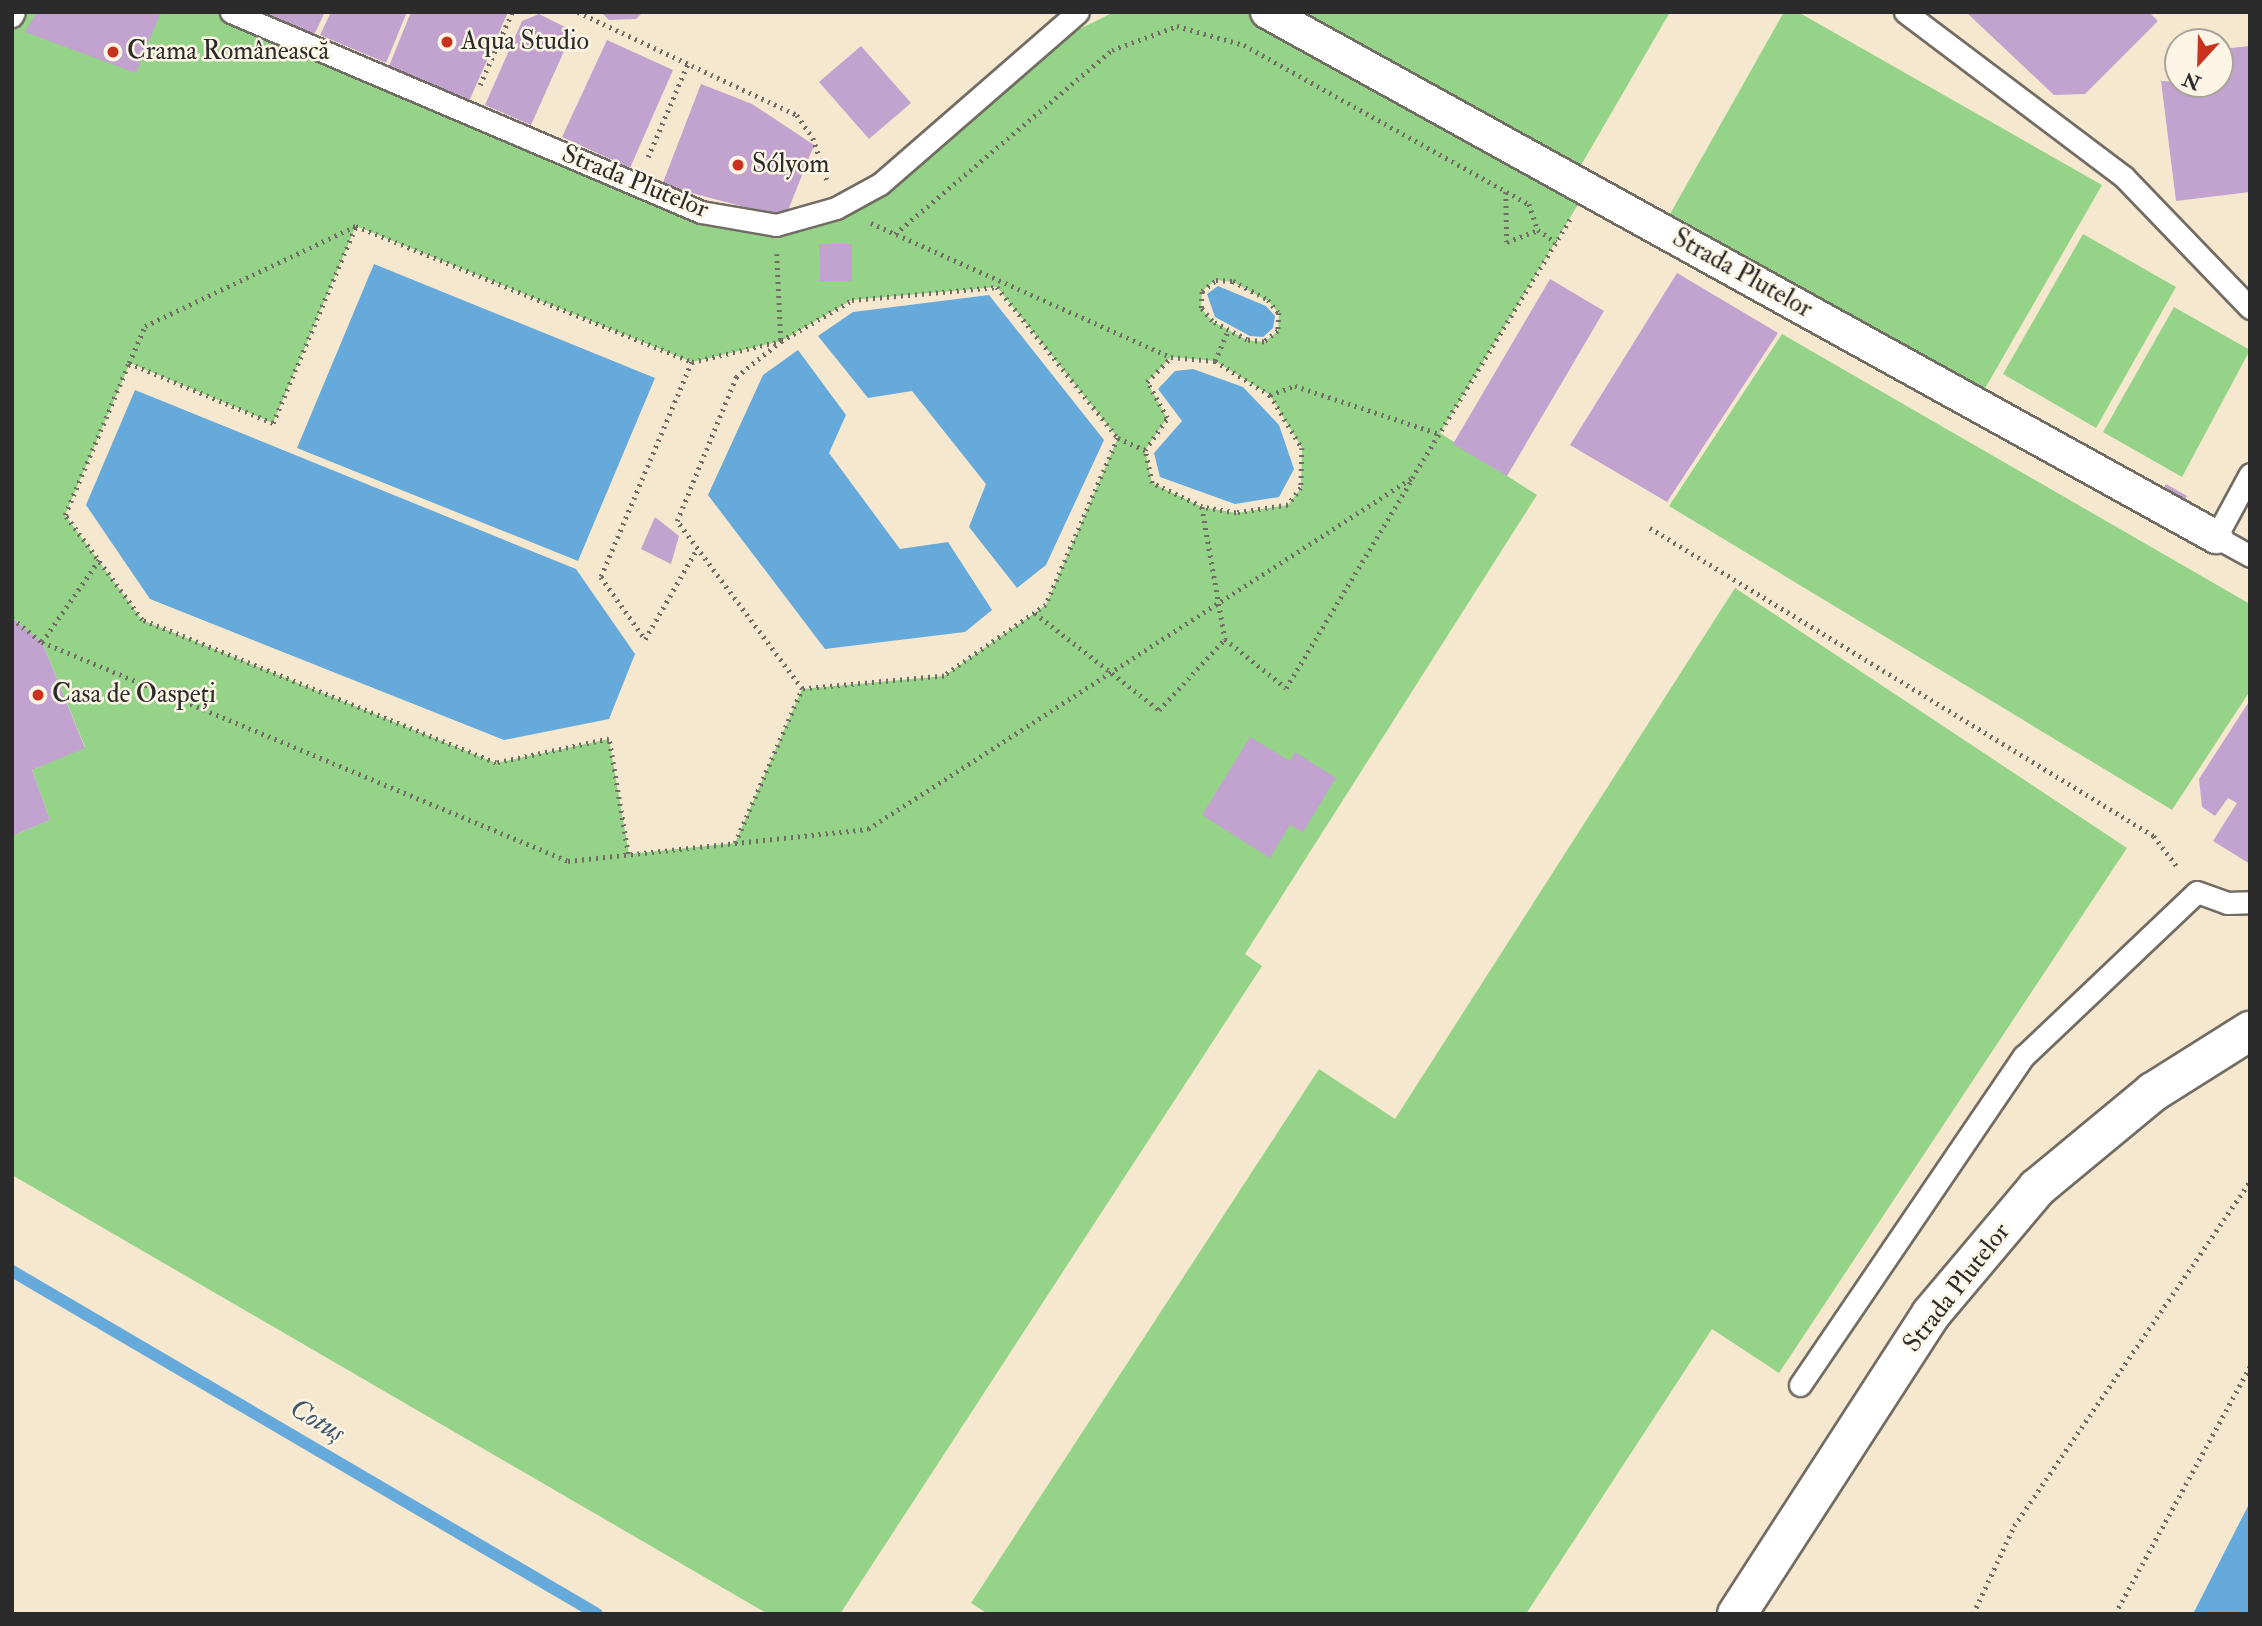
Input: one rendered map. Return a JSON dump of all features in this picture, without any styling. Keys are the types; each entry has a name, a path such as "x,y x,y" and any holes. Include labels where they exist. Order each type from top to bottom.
{"street":[{"name":"Strada Plutelor","path":"1267,12 2216,537"},
{"name":"Strada Plutelor","path":"1737,1614 1931,1314 2037,1188 2153,1092 2250,1031"}],"lane":[{"name":"Strada Plutelor","path":"231,12 701,212 776,225 836,208 880,184 1078,12"},
{"path":"1905,12 2124,177 2250,308"},
{"path":"2216,537 2250,474"},
{"name":"Strada Plutelor","path":"2216,537 2250,556"},
{"path":"1801,1385 2024,1056 2197,892 2227,903 2250,902"}],"path":[{"path":"468,113 512,12"},
{"path":"578,12 689,61 797,115 813,138 836,208 1171,357 1215,361 1270,395 1303,447 1301,488 1288,505 1265,512 1202,507 1152,483 1145,450 1167,418 1147,382 1171,357"},
{"path":"895,234 1112,50 1177,26 1244,46 1529,204 1538,230 1556,242"},
{"path":"636,185 689,61"},
{"path":"1202,507 1226,639 1286,688 1588,188"},
{"path":"1506,192 1507,242 1538,230"},
{"path":"776,225 781,341"},
{"path":"628,854 609,738 496,764 142,620 65,515 145,326 356,226 692,362 781,341"},
{"path":"130,363 273,423 356,226"},
{"path":"1216,280 1233,281 1279,313 1278,331 1264,342 1228,330 1201,308 1202,291 1216,280"},
{"path":"802,690 677,522 736,377 781,341 852,300 997,287 1118,438 1145,450"},
{"path":"1215,361 1228,330"},
{"path":"692,362 601,578 645,639 697,549"},
{"path":"1270,395 1295,386 1440,433"},
{"path":"802,690 944,676 1046,606 1118,438"},
{"path":"12,618 42,642 568,861 868,829 1412,478"},
{"path":"1650,528 2154,836 2197,892"},
{"path":"42,642 99,560"},
{"path":"1035,613 1113,671 1159,710 1226,639"},
{"path":"735,843 802,690"},
{"path":"1973,1614 2014,1526 2250,1181"},
{"path":"2115,1614 2250,1366"}],"green space":[{"path":"12,12 231,12 701,212 776,225 836,208 1025,56 1114,12 1670,12 1573,179 1588,188 1440,433 1537,495 1245,954 1262,966 840,1614 768,1614 12,1175 12,836 50,820 32,770 85,747 42,642 12,618","holes":["356,226 692,362 781,341 852,300 997,287 1118,438 1046,605 944,676 802,689 735,843 629,854 609,739 496,763 142,620 65,515 130,363 273,423","1216,280 1233,282 1268,301 1279,313 1278,331 1264,342 1247,340 1212,321 1201,308 1202,291","1171,357 1215,361 1270,395 1302,448 1301,488 1288,505 1236,513 1202,507 1152,483 1145,450 1167,418 1147,382"]},
{"path":"1784,12 1798,12 2102,185 1983,392 1670,214"},
{"path":"2083,234 2176,287 2096,428 2003,374"},
{"path":"2174,307 2250,350 2182,477 2103,432"},
{"path":"1782,334 2250,604 2250,691 2172,810 1669,506"},
{"path":"1735,588 2127,848 1779,1373 1712,1329 1526,1614 988,1614 971,1603 1319,1069 1395,1119"}],"water":[{"path":"374,264 655,378 578,561 297,448"},
{"path":"1218,286 1266,306 1275,316 1273,328 1263,337 1250,336 1215,317 1207,294"},
{"path":"989,295 1104,440 1046,565 1017,588 969,527 986,484 912,391 868,398 818,336 853,312"},
{"path":"798,350 846,415 829,453 900,549 948,542 992,610 965,632 825,649 708,495 763,375"},
{"path":"1193,369 1243,387 1279,425 1294,469 1279,497 1235,504 1160,477 1154,453 1182,421 1158,389 1175,371"},
{"path":"135,390 576,569 635,654 609,719 504,740 150,599 86,505"},
{"path":"2250,1502 2250,1614 2193,1614"}],"building":[{"name":"Crama Românească","path":"37,12 161,12 136,73 25,32"},
{"path":"262,12 325,12 314,35"},
{"path":"331,12 407,12 386,63 320,35"},
{"name":"Aqua Studio","path":"411,12 508,12 467,106 387,71"},
{"path":"601,12 643,12 636,19 609,20"},
{"path":"1966,12 2149,12 2158,21 2085,94 2054,95"},
{"path":"539,14 573,31 531,125 485,105 522,21"},
{"path":"607,40 673,70 630,168 562,137"},
{"path":"861,46 911,103 869,139 819,82"},
{"path":"2250,46 2250,192 2176,201 2161,81 2164,81 2164,98 2234,98 2234,48"},
{"name":"Sólyom","path":"701,84 752,104 814,145 785,218 662,185"},
{"path":"819,244 852,244 852,281 820,281"},
{"path":"1677,273 1778,333 1667,502 1570,445"},
{"path":"1550,279 1604,311 1507,476 1453,444"},
{"path":"2166,484 2187,496 2179,510 2158,498"},
{"path":"655,517 679,536 671,564 641,549"},
{"name":"Casa de Oaspeți","path":"12,618 42,642 85,748 32,770 50,820 12,836"},
{"path":"2250,700 2250,864 2213,841 2237,803 2228,798 2215,816 2202,807 2199,779"},
{"path":"1250,737 1290,761 1295,752 1336,778 1303,832 1290,825 1270,858 1202,815"}],"waterway":[{"name":"Cotuș","path":"12,1271 597,1614"}],"place":[{"name":"Aqua Studio","path":"447,42"},
{"name":"Crama Românească","path":"113,52"},
{"name":"Sólyom","path":"738,165"},
{"name":"Casa de Oaspeți","path":"38,695"}]}
